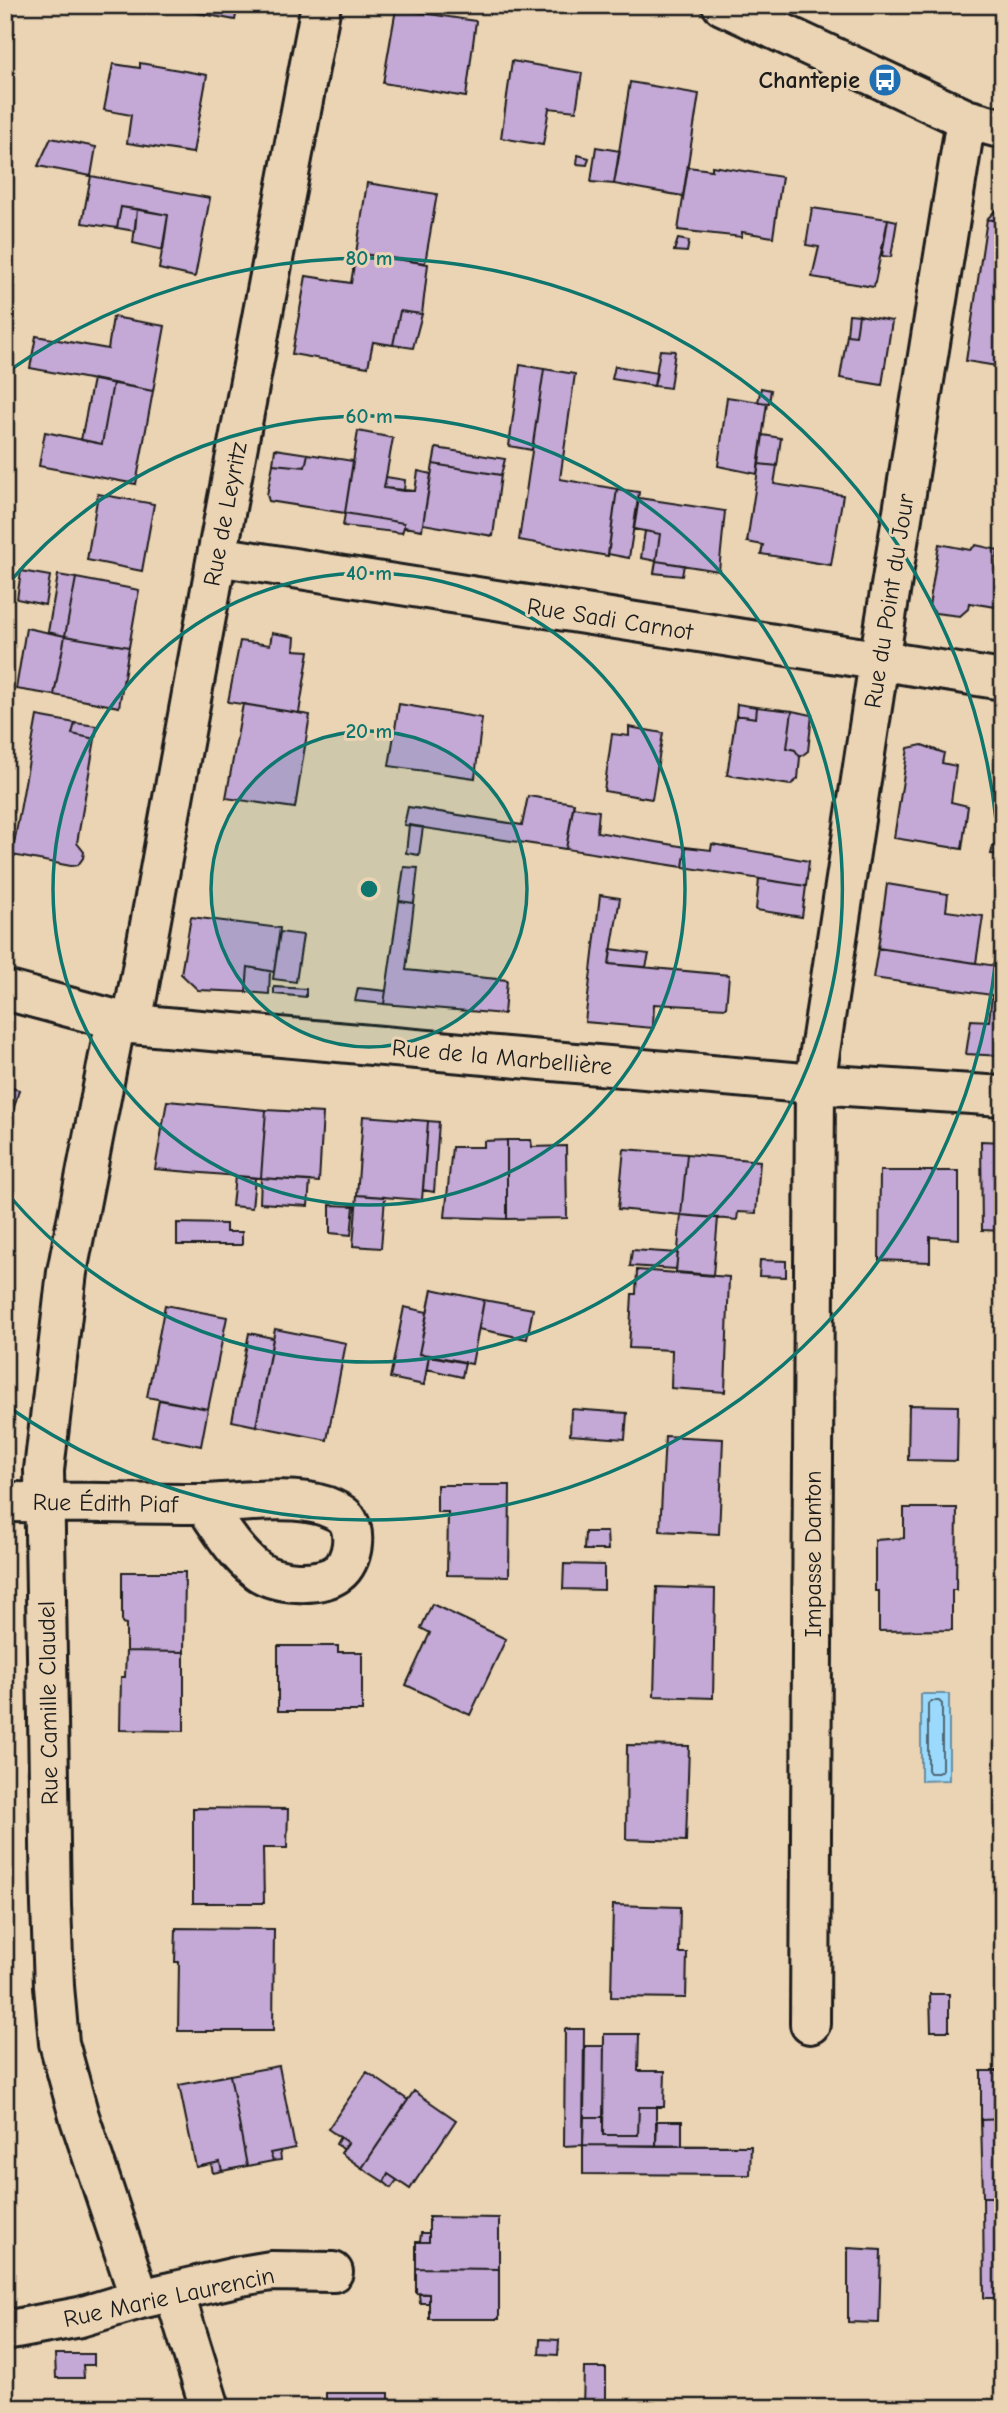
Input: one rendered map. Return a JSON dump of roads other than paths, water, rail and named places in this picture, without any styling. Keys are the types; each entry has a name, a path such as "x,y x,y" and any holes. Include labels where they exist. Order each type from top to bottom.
{"street":[{"name":"Rue de Leyritz","path":"46,1502 44,1470 67,1272 124,1022 217,556 321,5"},
{"path":"722,5 967,119 1003,129"},
{"name":"Rue du Point du Jour","path":"815,1084 879,661 967,119"},
{"name":"Rue Sadi Carnot","path":"217,556 1003,680"},
{"name":"Rue de la Marbellière","path":"5,990 124,1022 815,1084 1003,1096"},
{"name":"Impasse Danton","path":"810,2024 815,1084"},
{"name":"Rue Édith Piaf","path":"5,1502 204,1504"},
{"name":"Rue Camille Claudel","path":"46,1502 51,1905 59,2043 79,2116 157,2295"},
{"name":"Rue Marie Laurencin","path":"5,2331 80,2317 157,2295 271,2272 333,2272"},
{"path":"157,2295 210,2408"}],"water":[{"path":"921,1694 949,1694 949,1780 921,1781"}],"place":[{"name":"Chantepie","path":"885,80"}]}
